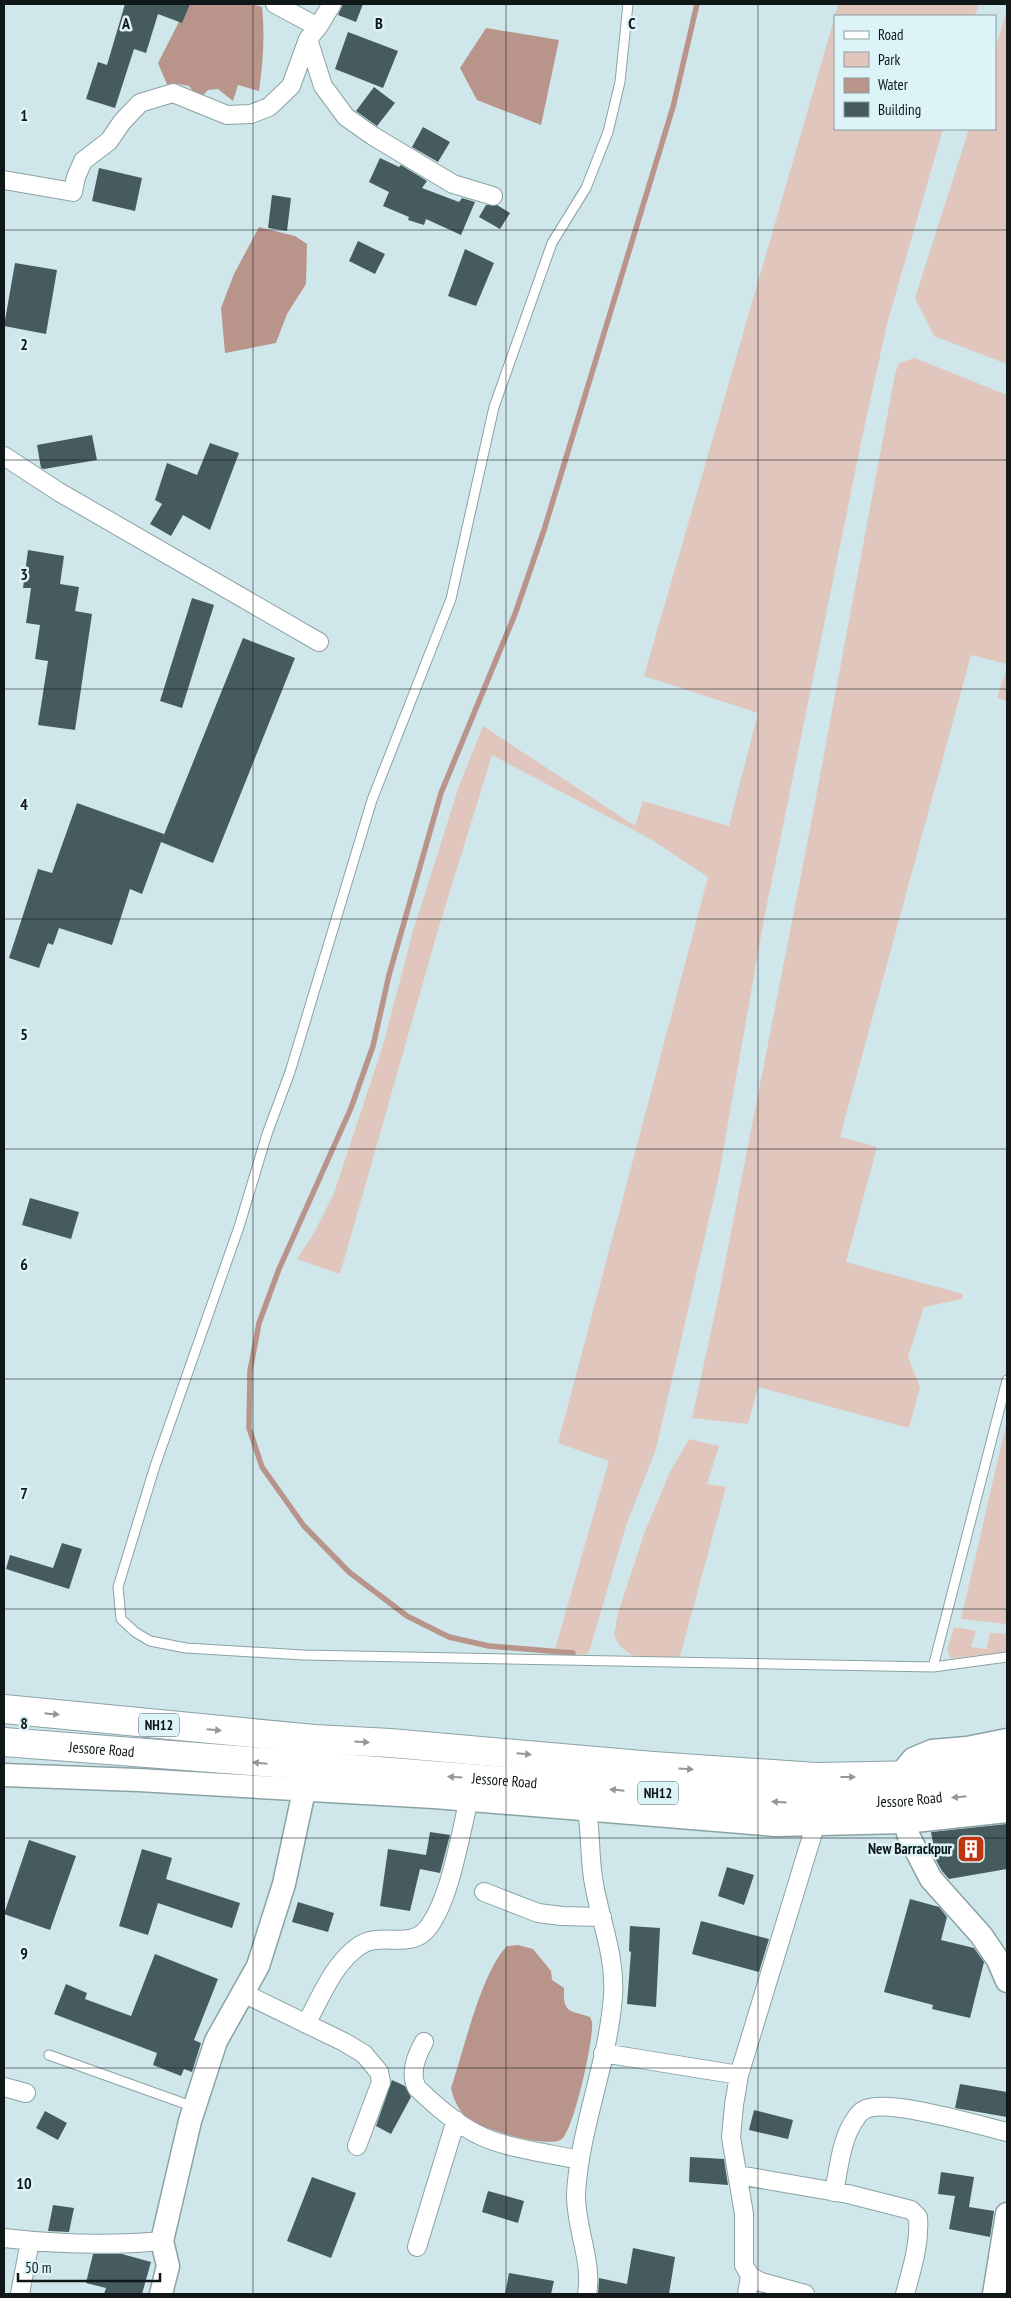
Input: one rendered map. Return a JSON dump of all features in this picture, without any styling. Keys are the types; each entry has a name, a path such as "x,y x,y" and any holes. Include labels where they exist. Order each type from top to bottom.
{"highway":[{"name":"NH12","path":"4,1709 314,1739 467,1749 745,1773 816,1777 923,1775 1007,1763"},
{"name":"Jessore Road","path":"4,1742 307,1779 585,1798 778,1802 818,1814 898,1802 1007,1790"}],"street":[{"path":"275,4 313,33 323,86 346,117 373,136 453,184 493,196"},
{"path":"4,180 73,192 76,177 83,161 108,141 122,122 140,104 173,93 227,115 251,114 269,107 291,86 313,33 332,4"},
{"path":"4,456 59,492 319,642"},
{"path":"160,2294 168,2266 162,2241 195,2107 216,2041 258,1966 284,1884 314,1739"},
{"path":"899,1776 913,1759 932,1751 967,1748 1007,1740"},
{"path":"4,1776 138,1780 307,1779 469,1800 585,1798 593,1878 614,1969 613,1998 580,2160 576,2195 580,2232 589,2276 587,2294"},
{"path":"306,2024 332,1975 359,1946 372,1940 406,1940 416,1938 427,1930 446,1890 469,1800"},
{"path":"805,2294 761,2282 750,2276 744,2265 744,2214 731,2138 734,2104 740,2075 818,1814 905,1822 1007,1811"},
{"path":"905,1822 909,1837 931,1879 985,1941 998,1960 1007,1981"},
{"path":"484,1892 538,1914 602,1917"},
{"path":"242,1993 364,2054 379,2072 381,2082 357,2146"},
{"path":"424,2042 420,2050 413,2079 417,2088 456,2120 481,2136 580,2160"},
{"path":"603,2053 740,2075"},
{"path":"4,2087 26,2094"},
{"path":"834,2192 845,2140 855,2118 864,2109 879,2106 910,2109 1007,2132"},
{"path":"417,2247 456,2120"},
{"path":"738,2175 834,2192 911,2210 918,2217 918,2248 904,2294"},
{"path":"994,2294 1007,2214"},
{"path":"4,2238 121,2245 162,2241"},
{"path":"20,2294 30,2241"},
{"path":"746,2294 750,2276"}],"lane":[{"path":"628,4 620,82 608,132 586,188 552,244 494,407 451,599 372,800 290,1072 267,1134 239,1227 155,1466 118,1587 121,1619 135,1632 150,1641 186,1648 303,1655 933,1667 1007,1657"},
{"path":"933,1667 1007,1380"},
{"path":"49,2055 195,2107"}],"green space":[{"path":"838,4 979,4 975,15 835,15"},
{"path":"1007,10 1007,364 934,336 915,298 969,130 996,130 996,46"},
{"path":"834,19 834,130 943,130 887,324 862,438 764,919 718,1180 656,1449 626,1526 590,1649 587,1654 553,1656 609,1461 558,1443 708,877 652,840 492,755 438,930 340,1274 297,1259 314,1233 334,1193 383,1045 413,931 459,786 483,726 635,826 643,801 729,826 758,713 644,676"},
{"path":"915,358 1007,395 1007,664 971,655 840,1137 877,1147 846,1262 963,1294 962,1299 924,1307 908,1357 920,1387 909,1428 758,1387 748,1424 692,1418 718,1299 811,824 895,374 899,363"},
{"path":"1007,668 1007,701 997,698"},
{"path":"1007,1420 1007,1624 961,1619"},
{"path":"689,1439 719,1446 707,1484 726,1487 679,1660 631,1655 619,1645 614,1635 618,1613 645,1531 670,1472"},
{"path":"954,1627 976,1631 971,1647 986,1649 990,1633 1007,1634 1007,1653 951,1658 947,1650"}],"water":[{"path":"188,4 251,4 262,7 263,49 259,91 238,85 233,101 218,89 208,90 199,99 189,86 172,83 169,89 158,63"},
{"path":"486,28 559,40 541,125 477,100 460,68"},
{"path":"259,227 295,236 307,244 306,284 287,314 276,343 225,353 221,308 234,274"},
{"path":"518,1945 533,1949 551,1971 552,1980 564,1988 565,2002 568,2009 590,2017 592,2022 590,2046 572,2119 562,2139 555,2141 545,2142 518,2137 473,2122 458,2107 451,2088 474,2013 489,1974 507,1946"}],"building":[{"path":"125,4 190,4 182,23 158,14 146,53 134,49 115,108 86,99 98,62 107,65"},
{"path":"343,4 363,4 356,22 338,15"},
{"path":"348,32 398,51 383,88 335,69"},
{"path":"374,87 395,103 377,126 356,111"},
{"path":"423,127 450,142 438,162 412,147"},
{"path":"380,158 399,167 401,165 427,181 422,188 459,202 462,198 475,202 461,235 426,219 424,225 408,220 409,217 383,206 389,192 369,182"},
{"path":"99,168 142,178 135,211 92,201"},
{"path":"272,195 291,198 287,231 268,228"},
{"path":"486,205 497,205 510,213 500,229 479,217"},
{"path":"358,241 385,254 375,274 349,261"},
{"path":"465,249 494,263 476,306 448,296"},
{"path":"15,263 57,270 46,334 4,326"},
{"path":"92,435 97,460 41,468 37,445"},
{"path":"210,443 239,453 210,530 183,515 171,536 150,524 162,504 155,500 167,463 197,475"},
{"path":"28,550 64,556 60,584 79,587 75,611 92,614 75,730 38,725 48,661 35,659 40,625 26,623 31,588 23,588"},
{"path":"192,598 214,605 182,708 160,701"},
{"path":"243,638 295,658 213,863 161,842"},
{"path":"77,803 164,834 142,894 130,889 112,945 59,928 53,945 48,943 39,968 9,958 38,869 52,873"},
{"path":"30,1198 79,1212 71,1239 22,1225"},
{"path":"62,1543 82,1549 69,1589 6,1569 10,1555 53,1568"},
{"name":"New Barrackpur","path":"1007,1824 1007,1869 949,1879 942,1871 936,1860 931,1832"},
{"path":"430,1832 450,1835 440,1873 420,1869 410,1911 380,1906 388,1849 426,1855"},
{"path":"29,1840 76,1856 50,1930 4,1914"},
{"path":"142,1849 172,1858 166,1879 240,1903 232,1928 158,1903 148,1935 119,1926"},
{"path":"727,1867 754,1875 744,1905 718,1896"},
{"path":"910,1899 939,1907 947,1917 941,1940 974,1948 984,1962 970,2018 932,2009 933,2005 884,1992"},
{"path":"298,1902 334,1913 328,1932 292,1922"},
{"path":"701,1921 769,1939 759,1972 692,1954"},
{"path":"630,1926 660,1928 656,2007 627,2004 631,1952 629,1951"},
{"path":"155,1954 218,1979 194,2040 201,2043 192,2072 184,2069 181,2076 153,2065 157,2053 54,2014 66,1984 87,1993 85,1999 131,2016"},
{"path":"392,2080 405,2086 411,2097 391,2134 376,2126"},
{"path":"960,2084 1007,2092 1007,2117 955,2108"},
{"path":"754,2110 793,2120 788,2139 749,2130"},
{"path":"45,2111 67,2123 58,2140 36,2128"},
{"path":"690,2157 724,2159 728,2185 689,2182"},
{"path":"941,2172 974,2177 969,2207 994,2211 990,2237 949,2229 955,2196 938,2194"},
{"path":"312,2177 356,2193 331,2258 287,2241"},
{"path":"488,2191 524,2201 518,2223 482,2212"},
{"path":"53,2205 74,2208 69,2232 48,2231"},
{"path":"633,2248 675,2257 669,2294 598,2294 599,2278 627,2284"},
{"path":"93,2254 122,2254 151,2262 142,2294 104,2294 106,2288 86,2283"},
{"path":"509,2273 554,2281 551,2294 505,2294"}],"waterway":[{"path":"573,1653 489,1646 449,1637 407,1616 349,1572 304,1526 262,1467 249,1428 250,1371 259,1323 279,1269 351,1108 373,1046 389,975 441,793 515,614 544,530 673,107 697,4"}],"place":[{"name":"New Barrackpur","path":"971,1849"}]}
